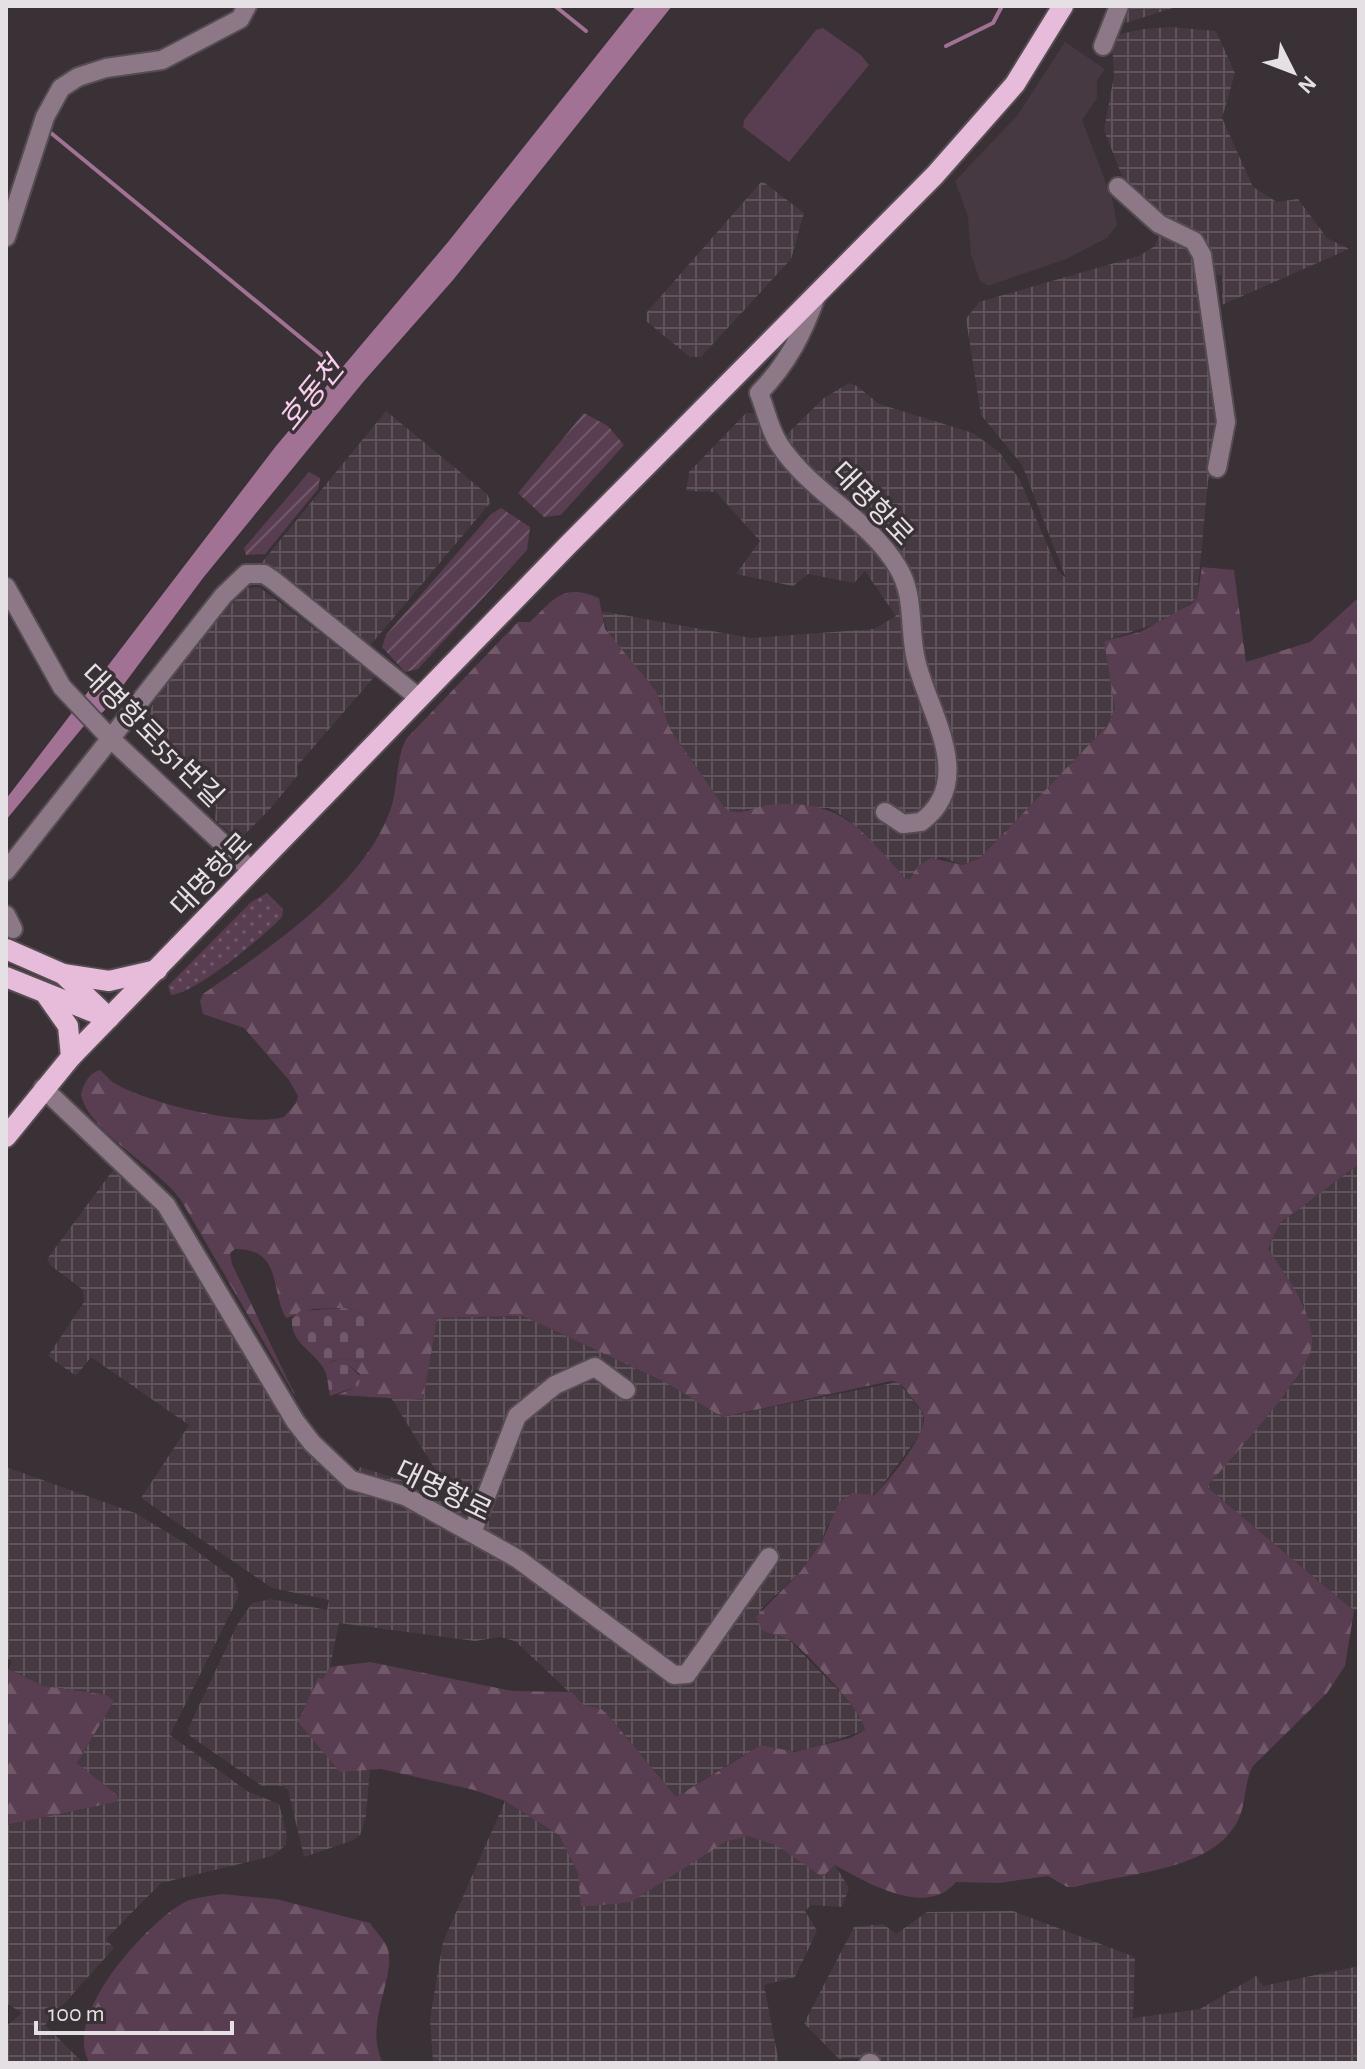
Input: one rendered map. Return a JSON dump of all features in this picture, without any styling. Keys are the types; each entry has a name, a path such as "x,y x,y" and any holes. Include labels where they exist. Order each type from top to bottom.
{"main road":[{"name":"대명항로","path":"6,1137 71,1057 419,698 935,175 1015,84 1063,6"},
{"path":"6,949 63,974 109,981 158,970"},
{"path":"63,974 109,1018"},
{"path":"6,977 109,1018"},
{"path":"44,993 62,1012 68,1026 71,1057"}],"street":[{"path":"6,237 45,117 61,88 78,77 106,68 162,60 240,19 247,6"},
{"path":"1103,46 1119,6"},
{"path":"1118,187 1149,217 1187,235 1200,248 1226,422 1217,468"},
{"name":"대명항로","path":"817,294 793,351 759,393 773,432 787,455 879,542 908,587 915,656 938,719 947,777 938,805 921,822 903,824 885,812"},
{"path":"6,871 109,737 223,596 246,574 255,572 273,580 419,698"},
{"name":"대명항로551번길","path":"6,587 44,660 69,694 109,737 252,871"},
{"name":"대명항로","path":"43,1088 166,1205 262,1368 312,1443 351,1480 405,1496 550,1580 674,1675 687,1674 769,1557"},
{"path":"472,1533 503,1458 513,1424 534,1399 570,1376 595,1367 626,1390"}],"shaded area":[{"path":"636,6 672,6 453,280 364,381 203,578 104,711 83,727 6,820 6,799 276,446 448,242"},
{"path":"1127,6 1179,6 1126,23 1122,19"},
{"path":"1171,27 1216,31 1235,73 1222,118 1253,187 1277,202 1298,199 1327,238 1349,249 1222,305 1222,275 1214,275 1206,241 1190,228 1165,221 1126,186 1104,130 1114,76 1112,40 1115,35"},
{"path":"1065,42 1105,69 1097,81 1097,98 1082,120 1113,201 1117,225 1107,238 1066,259 988,286 980,281 971,255 968,217 955,181 1017,116"},
{"path":"762,181 804,213 791,259 701,357 690,357 646,321 647,312"},
{"path":"1159,235 1188,245 1193,251 1218,420 1217,437 1208,481 1197,598 1164,621 1104,641 1115,709 1107,726 980,858 963,865 941,857 917,867 910,879 905,879 849,820 829,808 748,809 732,813 726,810 670,729 656,691 609,635 601,611 751,638 874,629 896,616 865,571 854,583 808,574 793,586 736,574 760,541 716,492 686,491 689,472 746,413 758,413 783,438 824,398 849,383 879,404 973,433 999,452 1020,480 1058,571 1066,578 1022,465 981,415 966,319 979,302 1139,256 1155,246"},
{"path":"386,411 487,494 491,502 368,648 259,566"},
{"path":"259,587 376,675 297,766 298,775 270,809 238,841 215,820 213,801 175,768 140,730 156,698 219,617 247,588"},
{"path":"1359,1164 1359,1609 1354,1611 1207,1487 1294,1382 1304,1305 1268,1249 1280,1223"},
{"path":"116,1166 147,1193 347,1487 353,1490 360,1467 401,1480 456,1510 457,1505 390,1396 423,1400 436,1318 523,1316 667,1383 722,1417 898,1382 923,1413 924,1425 918,1437 879,1490 827,1525 821,1543 801,1571 760,1610 843,1695 867,1726 865,1730 807,1750 745,1754 676,1797 607,1714 600,1708 583,1705 515,1641 500,1637 475,1641 339,1623 330,1667 323,1680 318,1677 298,1722 340,1771 370,1769 366,1816 360,1835 354,1840 304,1857 288,1790 283,1786 262,1786 190,1736 188,1729 237,1625 252,1603 271,1599 327,1610 329,1600 272,1588 141,1498 189,1425 91,1357 76,1376 48,1356 84,1302 83,1290 50,1265 47,1259"},
{"path":"6,1467 135,1513 190,1546 234,1579 239,1595 170,1735 247,1791 279,1804 287,1836 286,1845 272,1856 161,1883 106,1939 114,1948 45,2025 83,2063 6,2063 6,2026 22,2013 6,2003 6,1825 116,1802 118,1797 77,1763 114,1701 107,1695 44,1686 9,1669 12,1661 6,1658"},
{"path":"505,1801 559,1835 578,1873 695,1860 725,1842 748,1836 778,1845 822,1877 835,1865 849,1888 842,1907 811,1905 805,1911 817,1931 795,1977 764,1985 779,2063 433,2063 430,2018 443,1942"},
{"path":"1013,1911 1135,1957 1133,2018 1200,2009 1256,1976 1263,1986 1359,1966 1359,2063 898,2063 868,2057 839,2059 804,2023 854,1927 883,1924 896,1934 927,1912"}],"green space":[{"path":"823,28 861,55 869,65 789,162 743,127 744,120 816,30"},
{"path":"584,413 608,426 624,445 561,515 544,517 518,493"},
{"path":"309,472 320,478 318,489 265,554 246,555 244,548"},
{"path":"501,508 530,527 527,550 418,669 405,672 382,647 386,635 491,514"},
{"path":"1202,567 1234,570 1246,662 1310,642 1359,597 1359,1164 1280,1223 1268,1249 1303,1306 1312,1343 1299,1374 1207,1487 1354,1611 1345,1666 1327,1693 1253,1766 1236,1824 1223,1840 1206,1852 1164,1868 1075,1887 1067,1887 1048,1876 999,1883 956,1882 944,1892 929,1897 897,1894 835,1865 822,1877 778,1846 748,1836 725,1842 631,1902 581,1907 578,1873 559,1835 505,1801 474,1790 381,1769 340,1772 298,1722 318,1677 323,1679 330,1667 370,1662 513,1691 572,1692 583,1705 600,1708 607,1714 676,1797 761,1745 795,1752 850,1738 865,1730 857,1712 809,1657 788,1639 762,1630 756,1617 801,1571 821,1543 840,1501 853,1493 874,1495 888,1481 919,1435 923,1414 902,1386 891,1381 722,1417 667,1383 523,1316 437,1318 423,1400 337,1395 351,1389 360,1374 350,1366 328,1363 343,1358 362,1362 369,1350 369,1332 361,1313 345,1308 313,1309 286,1318 268,1263 250,1251 235,1249 230,1253 232,1264 297,1399 181,1200 157,1175 109,1135 86,1108 81,1094 88,1079 100,1070 129,1091 198,1112 246,1119 284,1117 298,1096 289,1080 244,1028 203,1014 200,1001 203,994 282,938 356,868 388,816 406,739 518,622 530,622 560,595 577,592 599,598 605,629 656,691 670,729 726,810 742,812 769,805 794,804 833,812 862,832 906,879 910,879 917,867 931,858 963,865 980,858 1107,726 1115,709 1104,641 1140,632 1191,604 1197,598"},
{"path":"267,893 283,909 282,917 212,975 171,995 168,986 251,902"},
{"path":"345,1308 361,1313 370,1332 370,1351 362,1362 343,1358 329,1362 350,1366 361,1377 358,1386 330,1396 324,1369 298,1340 292,1319 300,1311"},
{"path":"6,1668 44,1686 107,1695 114,1701 77,1763 118,1796 116,1802 6,1825"},
{"path":"222,1894 276,1899 370,1923 387,1947 389,1961 376,2034 383,2063 90,2063 84,2044 87,2022 112,1973 130,1950 169,1913 189,1900"}],"waterway":[{"path":"555,6 586,31"},
{"path":"946,46 993,23 1002,6"},
{"name":"호동천","path":"51,133 323,356"},
{"name":"호동천","path":"334,365 344,373"}]}
